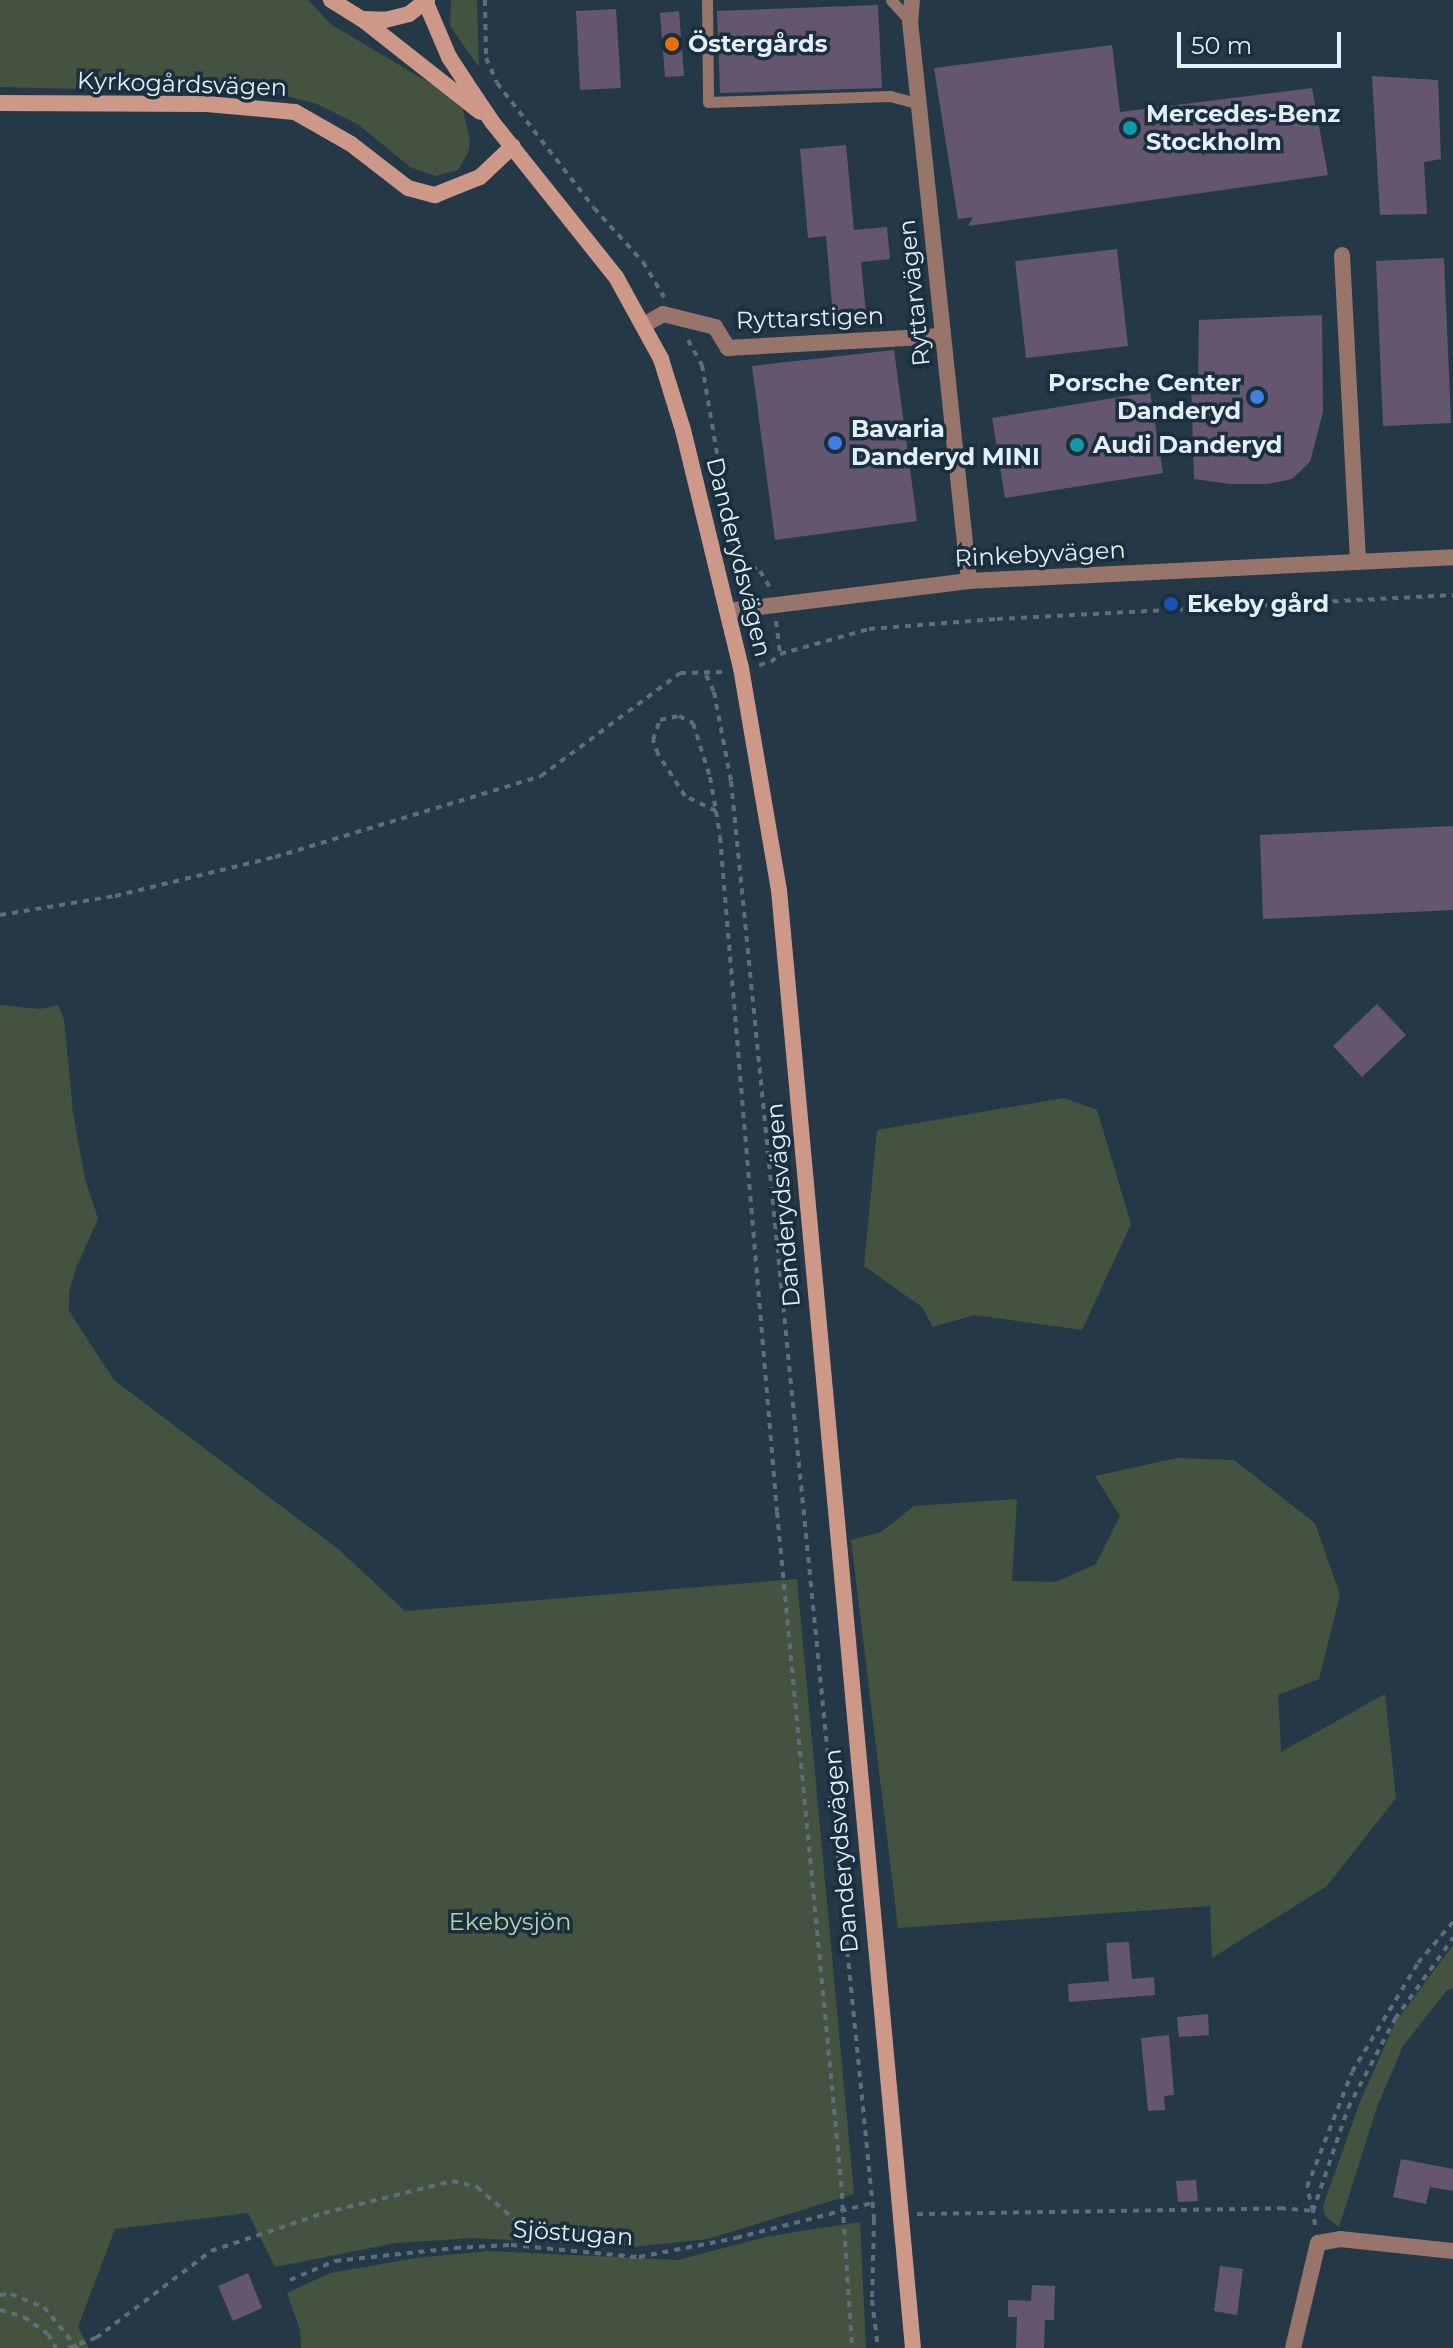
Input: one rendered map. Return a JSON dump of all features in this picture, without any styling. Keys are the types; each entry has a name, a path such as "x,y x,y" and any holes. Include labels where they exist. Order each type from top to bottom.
{"street":[{"name":"Danderydsvägen","path":"331,0 362,19 493,123"},
{"name":"Ryttarvägen","path":"912,0 910,21 969,581"},
{"name":"Danderydsvägen","path":"427,1 449,57 493,123 616,277 661,359 683,430 728,611 759,755 779,890 913,2348"},
{"path":"362,19 385,20 409,14 427,1"},
{"name":"Kyrkogårdsvägen","path":"0,103 207,104 295,112 351,144 408,188 435,195 480,177 513,146"},
{"path":"1342,255 1358,562"},
{"name":"Ryttarstigen","path":"644,325 663,314 715,327 728,348 943,336"},
{"name":"Rinkebyvägen","path":"728,611 969,581 1453,557"},
{"path":"1293,2348 1318,2243 1340,2239 1453,2251"}],"lane":[{"path":"707,0 708,102 890,96 919,104"},
{"path":"891,0 910,21"}],"path":[{"path":"780,654 869,629 997,619 1453,595"},
{"path":"0,915 115,896 275,857 541,776 680,673 706,675 714,692 731,781 874,2219 872,2300 878,2348"},
{"path":"716,811 685,796 658,754 653,740 660,720 679,716 693,723 710,777 716,811 843,2209 852,2348"},
{"path":"1318,2243 1307,2187 1352,2072 1418,1963 1453,1922"},
{"path":"1313,2211 1348,2108 1368,2067 1395,2019 1453,1938"},
{"path":"68,2348 96,2338 211,2251 324,2213 452,2181 477,2187 514,2219 533,2247"},
{"name":"Sjöstugan","path":"290,2280 335,2261 455,2248 533,2247 639,2257 736,2238 872,2203 899,2207"},
{"path":"874,2219 899,2207 1280,2208 1313,2211"},
{"path":"0,2295 11,2294 44,2307 76,2346"},
{"path":"0,2310 24,2317 48,2334 56,2348"}],"green space":[{"path":"0,0 308,0 332,25 433,85 463,109 470,141 468,153 458,170 435,176 410,167 359,125 317,104 279,94 0,87"},
{"path":"451,0 477,0 479,67 450,26"},
{"name":"Ekebysjön","path":"0,1005 40,1009 58,1005 64,1019 73,1113 85,1179 98,1219 76,1268 69,1292 69,1311 114,1380 338,1549 405,1611 797,1579 854,2194 708,2239 632,2247 473,2238 395,2243 275,2267 248,2213 115,2229 78,2327 89,2348 0,2348"},
{"path":"1064,1098 1097,1110 1131,1224 1082,1330 974,1315 933,1327 922,1307 864,1266 877,1130"},
{"path":"1177,1458 1234,1460 1315,1523 1340,1595 1319,1679 1278,1695 1281,1752 1385,1694 1396,1798 1327,1886 1212,1958 1210,1906 898,1928 851,1540 881,1532 914,1506 1017,1499 1012,1581 1056,1582 1096,1564 1120,1516 1095,1476"},
{"path":"1453,1945 1453,1988 1447,1990 1403,2046 1377,2107 1339,2227 1325,2216 1323,2206 1360,2102 1395,2023"},
{"path":"860,2222 866,2348 301,2348 300,2330 287,2293 330,2273 416,2258 489,2251 678,2260 770,2236"}],"building":[{"path":"878,5 882,88 720,93 717,11"},
{"path":"616,9 621,88 580,90 576,11"},
{"path":"679,11 684,76 665,77 660,13"},
{"name":"Mercedes-Benz Stockholm","path":"1112,45 1120,112 1312,88 1328,175 968,226 973,217 958,219 934,68"},
{"path":"1372,76 1438,80 1441,159 1424,162 1427,214 1380,215"},
{"path":"846,145 854,230 887,227 890,259 861,262 866,313 833,316 826,236 808,238 800,149"},
{"path":"1117,249 1128,346 1026,358 1015,261"},
{"path":"1444,258 1451,423 1383,426 1376,261"},
{"name":"Porsche Center Danderyd","path":"1322,315 1323,412 1310,462 1292,479 1267,484 1230,484 1194,479 1191,382 1198,381 1199,320"},
{"name":"Bavaria Danderyd MINI","path":"894,350 917,521 775,540 752,366"},
{"name":"Audi Danderyd","path":"1150,392 1163,473 1005,498 992,418"},
{"path":"1453,826 1453,910 1263,919 1260,835"},
{"path":"1377,1004 1406,1035 1362,1077 1333,1046"},
{"path":"1129,1942 1132,1979 1154,1977 1155,1995 1069,2002 1068,1984 1109,1981 1106,1943"},
{"path":"1208,2014 1209,2035 1179,2037 1177,2017"},
{"path":"1169,2035 1174,2095 1164,2096 1165,2110 1148,2111 1141,2038"},
{"path":"1401,2159 1453,2169 1453,2191 1430,2187 1426,2204 1393,2197"},
{"path":"1196,2180 1198,2201 1178,2202 1176,2181"},
{"path":"1220,2266 1243,2269 1237,2315 1214,2311"},
{"path":"248,2273 262,2308 233,2321 218,2286"},
{"path":"1032,2285 1055,2286 1054,2320 1045,2320 1044,2348 1016,2348 1017,2317 1008,2317 1008,2300 1031,2301"}],"place":[{"name":"Östergårds","path":"672,44"},
{"name":"Mercedes-Benz Stockholm","path":"1130,128"},
{"name":"Porsche Center Danderyd","path":"1257,397"},
{"name":"Bavaria Danderyd MINI","path":"835,443"},
{"name":"Audi Danderyd","path":"1077,445"},
{"name":"Ekeby gård","path":"1171,604"}]}
